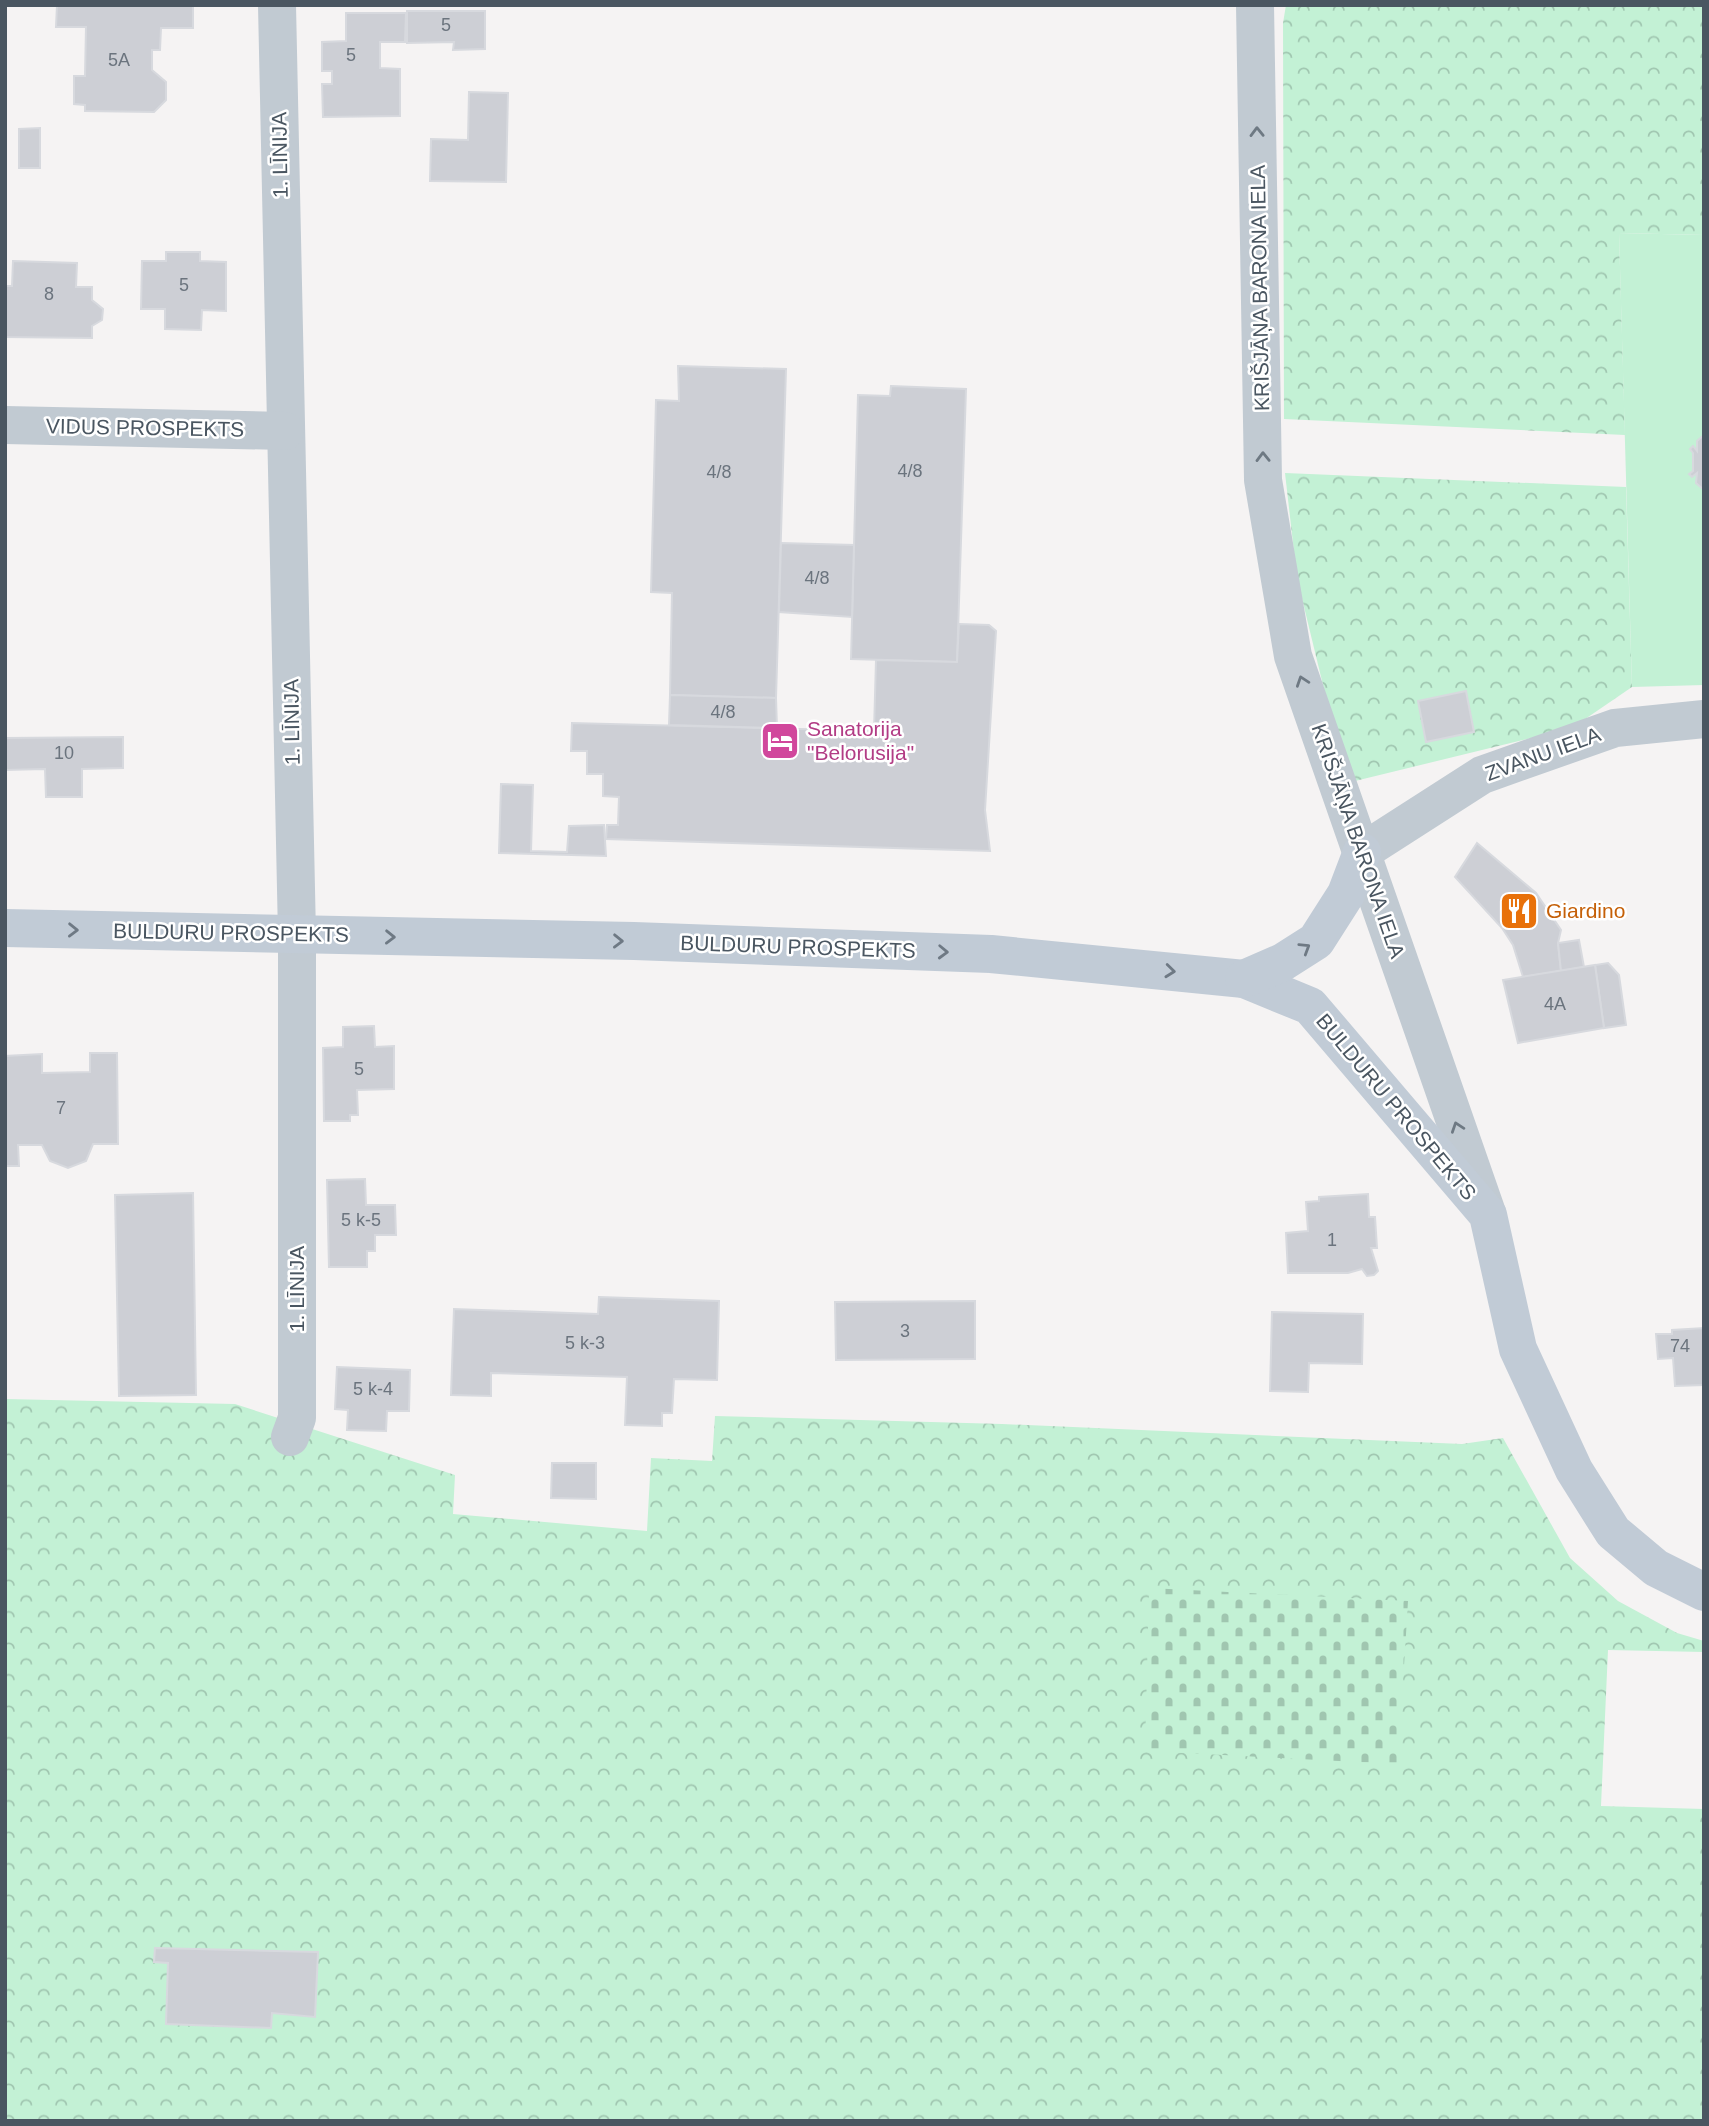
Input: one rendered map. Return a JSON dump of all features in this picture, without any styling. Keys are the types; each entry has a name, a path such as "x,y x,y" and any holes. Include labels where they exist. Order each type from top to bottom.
{"street":[{"name":"1. LĪNIJA","path":"277,5 298,935 297,1418 290,1437"},
{"name":"KRIŠJĀŅA BARONA IELA","path":"1255,5 1263,480 1293,656 1488,1215 1518,1349 1574,1470 1613,1532 1656,1568 1704,1592"},
{"name":"VIDUS PROSPEKTS","path":"5,425 285,431"},
{"name":"ZVANU IELA","path":"1362,852 1482,775 1615,729 1704,719"},
{"path":"1244,979 1283,962 1316,941 1346,894 1362,852"},
{"name":"BULDURU PROSPEKTS","path":"5,928 634,941 991,954 1244,979 1310,1006 1488,1215"}],"green space":[{"path":"1286,5 1704,5 1704,235 1619,233 1625,435 1284,419 1283,23"},
{"path":"1619,233 1704,235 1704,685 1632,687"},
{"path":"1285,473 1626,487 1632,687 1572,728 1351,782 1323,685 1297,578"},
{"path":"5,1399 235,1404 455,1475 453,1514 647,1531 651,1458 712,1461 715,1416 1002,1424 1462,1444 1503,1438 1570,1558 1618,1601 1677,1633 1704,1641 1704,1652 1608,1650 1601,1806 1704,1809 1704,2121 5,2121"},
{"path":"1149,1588 1408,1601 1398,1764 1145,1751"}],"building":[{"path":"57,5 193,5 193,28 161,28 160,50 152,50 152,70 166,82 166,100 154,112 85,111 85,105 74,104 74,76 85,76 86,27 56,27"},
{"path":"407,11 485,11 485,49 453,50 454,42 407,43"},
{"path":"346,13 406,13 405,42 380,42 380,68 400,69 400,116 323,117 322,84 332,84 332,71 322,71 322,42 346,41"},
{"path":"469,92 508,93 506,182 430,181 431,139 468,140"},
{"path":"40,128 40,168 19,168 19,129"},
{"path":"166,252 200,252 200,261 226,262 226,311 202,310 201,330 165,329 165,309 141,309 142,261 166,261"},
{"path":"13,261 77,263 76,287 92,287 92,300 103,309 102,320 92,326 92,338 5,337 5,286 12,286"},
{"path":"678,366 786,369 776,698 670,695 672,593 651,592 656,400 679,401"},
{"path":"891,386 966,389 957,662 851,659 858,395 890,396"},
{"path":"1704,435 1704,490 1696,483 1697,473 1692,477 1689,474 1693,471 1693,453 1690,449 1693,446 1697,451 1697,441"},
{"path":"781,543 854,545 852,617 779,612"},
{"name":"Sanatorija \"Belorusija\"","path":"959,624 989,625 996,631 985,810 990,851 606,839 607,825 618,825 619,797 603,796 603,774 587,774 587,751 571,751 572,723 874,731 876,660 957,662"},
{"path":"1466,691 1474,732 1426,742 1418,701"},
{"path":"670,695 776,698 777,728 669,725"},
{"path":"123,737 123,768 82,769 82,797 46,797 45,769 5,770 5,738"},
{"path":"501,784 533,785 531,851 567,852 569,826 604,825 606,856 499,853"},
{"path":"1477,843 1536,893 1561,930 1558,943 1561,971 1523,977 1513,945 1502,928 1455,877"},
{"path":"1579,940 1584,967 1561,971 1558,943"},
{"path":"1608,963 1619,975 1626,1025 1604,1028 1595,965"},
{"path":"1595,965 1604,1028 1518,1043 1503,980"},
{"path":"374,1026 375,1047 394,1046 394,1089 357,1090 358,1115 350,1115 350,1121 324,1121 323,1048 343,1047 343,1027"},
{"path":"90,1053 117,1053 118,1144 93,1144 86,1161 68,1168 50,1161 42,1145 18,1145 19,1166 5,1166 5,1056 42,1054 42,1073 90,1072"},
{"path":"365,1179 366,1205 395,1205 396,1235 375,1235 375,1251 367,1251 367,1267 329,1267 327,1180"},
{"path":"193,1193 196,1395 119,1396 115,1195"},
{"path":"1368,1194 1369,1217 1375,1217 1377,1248 1371,1248 1378,1271 1374,1275 1367,1276 1362,1269 1348,1273 1288,1273 1286,1233 1308,1231 1306,1202 1319,1201 1319,1197"},
{"path":"599,1297 719,1301 717,1380 674,1379 672,1413 662,1413 662,1426 625,1425 627,1377 491,1373 491,1396 451,1395 454,1309 598,1314"},
{"path":"975,1301 975,1359 836,1360 835,1302"},
{"path":"1272,1312 1363,1314 1362,1364 1309,1363 1308,1392 1270,1391"},
{"path":"1704,1328 1704,1385 1675,1386 1673,1358 1658,1359 1656,1334"},
{"path":"337,1367 410,1370 409,1411 387,1411 386,1431 347,1430 348,1410 335,1409"},
{"path":"552,1463 596,1463 596,1499 551,1498"},
{"path":"155,1948 318,1952 315,2017 272,2013 271,2028 166,2024 168,1963 154,1962"}],"place":[{"name":"Sanatorija \"Belorusija\"","path":"780,741"},
{"name":"Giardino","path":"1519,911"}]}
